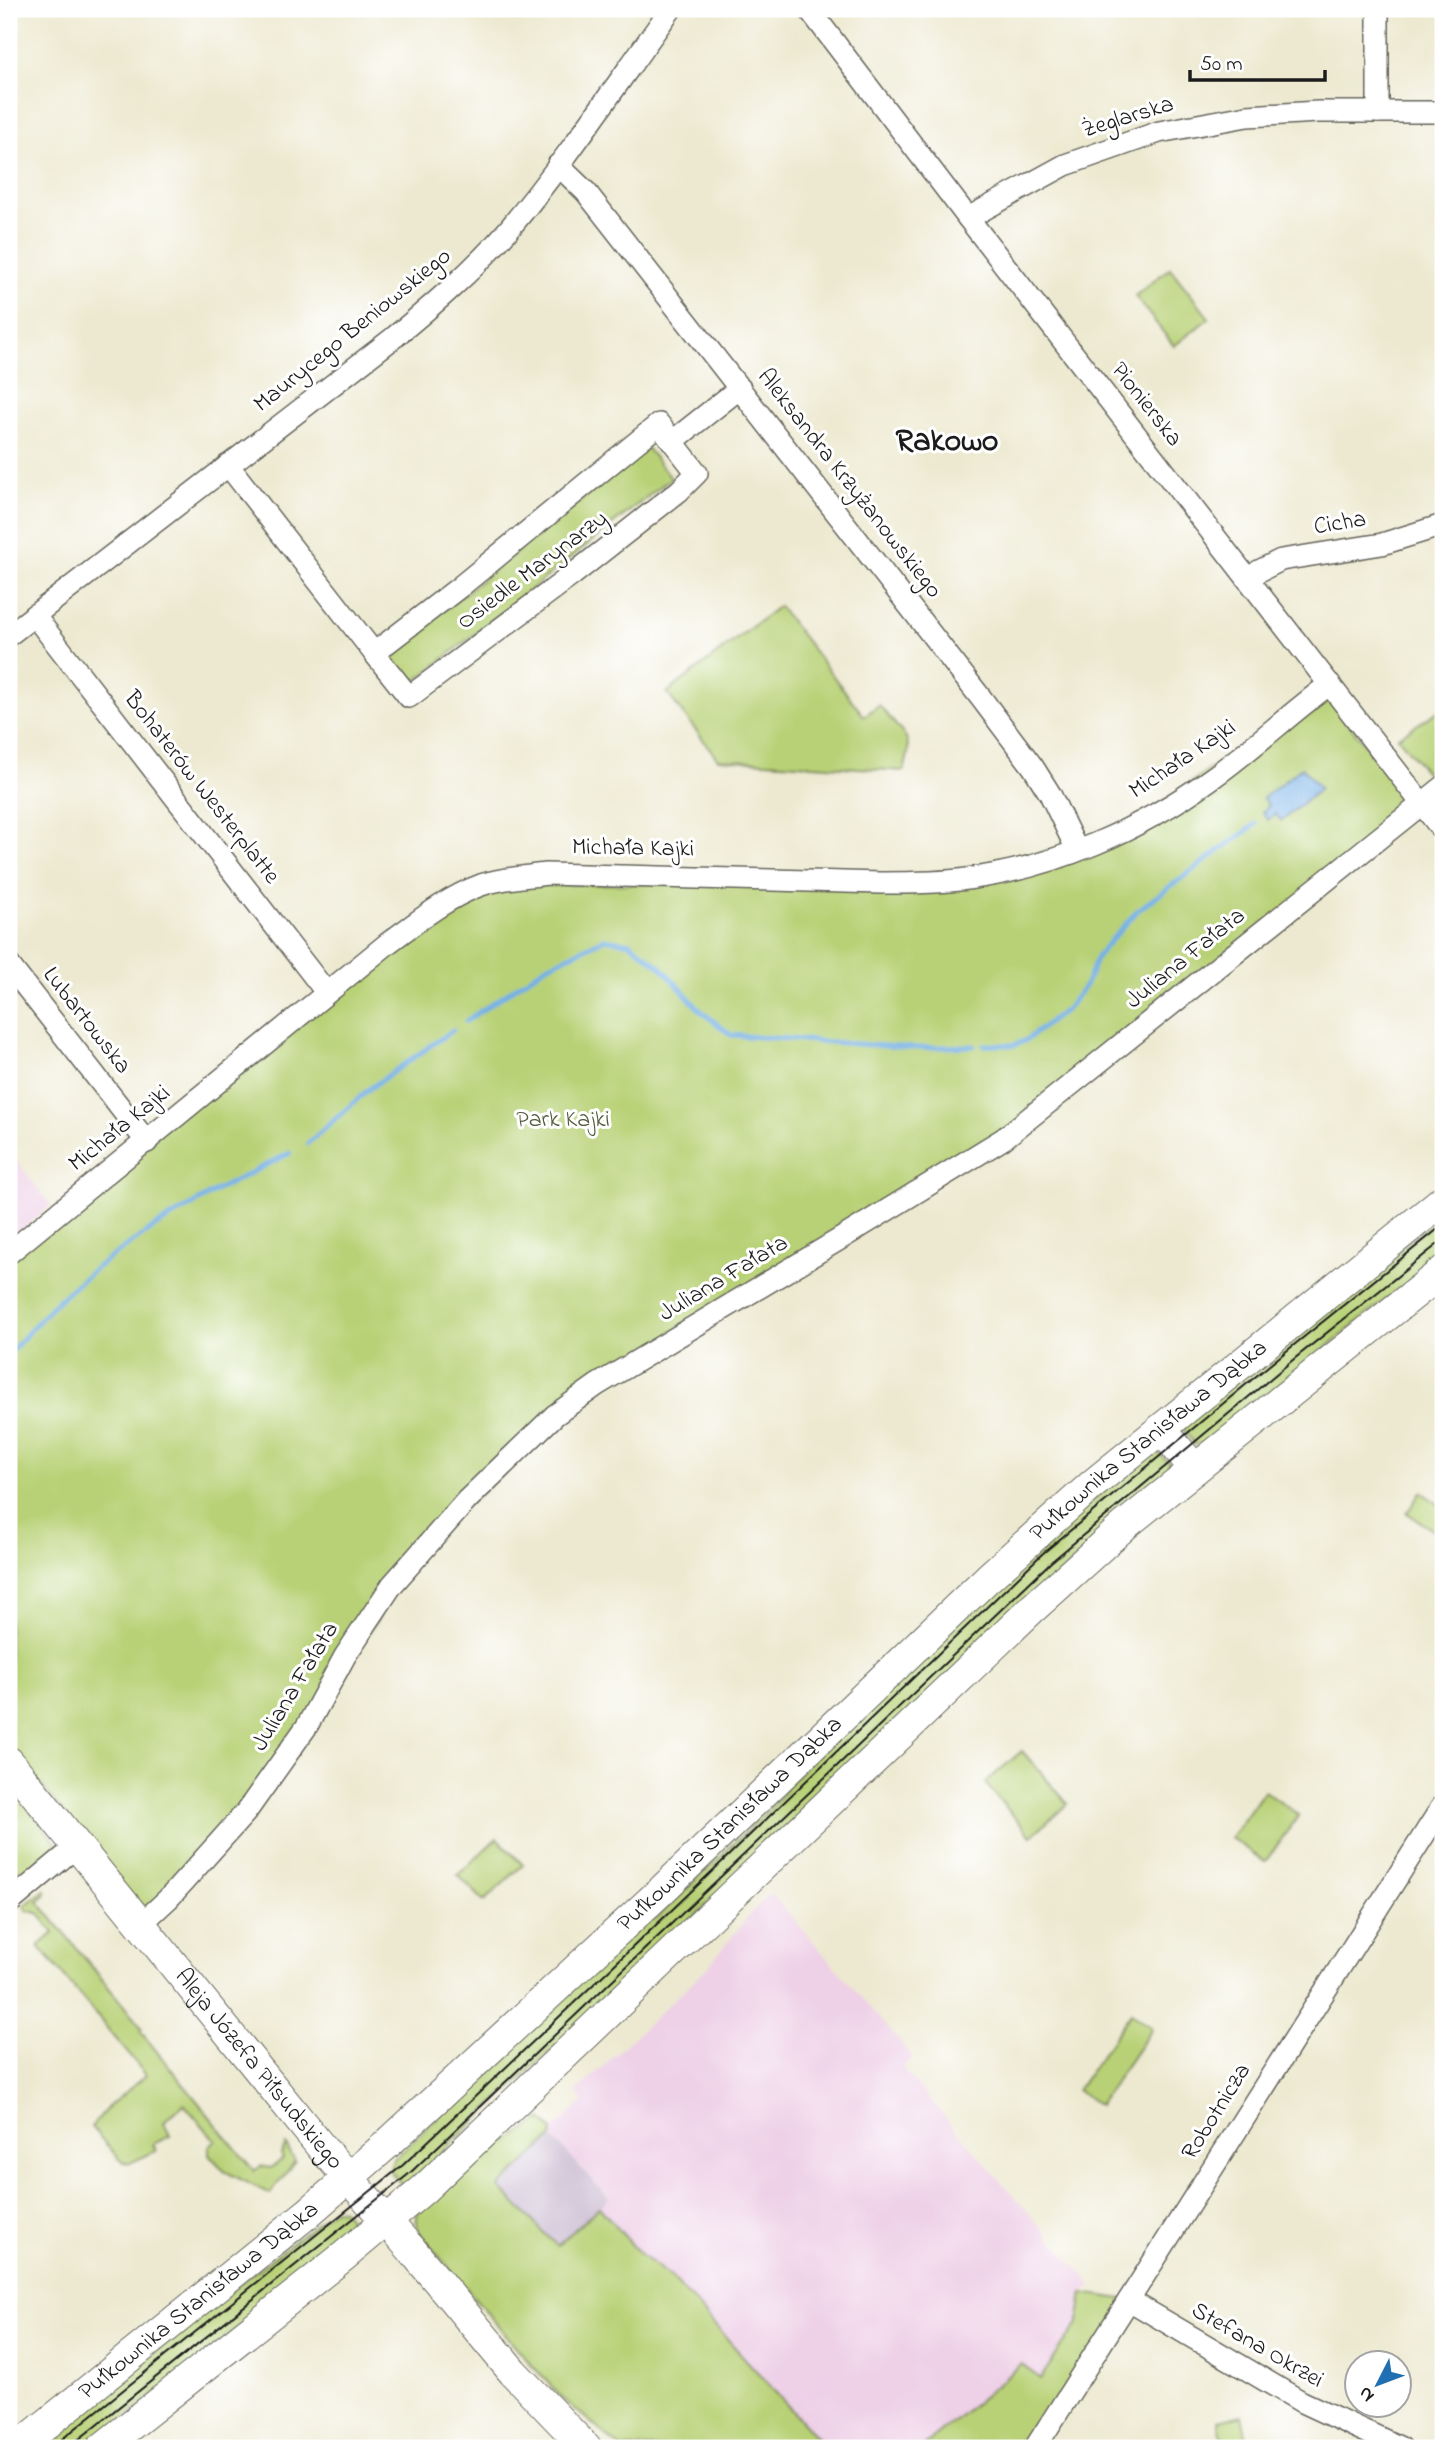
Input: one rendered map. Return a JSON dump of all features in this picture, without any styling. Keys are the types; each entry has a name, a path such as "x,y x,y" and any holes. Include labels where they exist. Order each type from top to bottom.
{"street":[{"name":"Maurycego Beniowskiego","path":"9,635 445,295 508,229 671,9"},
{"name":"Pionierska","path":"809,9 1443,831"},
{"path":"1378,9 1378,112"},
{"name":"Żeglarska","path":"968,218 1065,165 1158,132 1239,116 1318,112 1443,112"},
{"name":"Aleksandra Krzyżanowskiego","path":"558,165 586,192 1033,766 1077,850"},
{"path":"673,441 740,388"},
{"name":"Osiedle Marynarzy","path":"228,465 374,653 409,697 560,584 697,474 659,424 461,586 374,653"},
{"name":"Cicha","path":"1248,580 1281,560 1382,544 1443,526"},
{"name":"Bohaterów Westerplatte","path":"34,615 326,992"},
{"name":"Michała Kajki","path":"9,1253 387,944 445,902 483,885 509,878 546,874 928,883 997,874 1077,850 1158,812 1212,778 1330,684"},
{"name":"Juliana Fałata","path":"141,1924 187,1879 246,1812 274,1775 307,1726 363,1628 392,1585 467,1500 555,1415 597,1385 984,1152 1443,787"},
{"name":"Lubartowska","path":"9,965 147,1142"},
{"name":"Pułkownika Stanisława Dąbka","path":"17,2448 349,2179 661,1891 988,1578 1093,1484 1443,1200"},
{"name":"Pułkownika Stanisława Dąbka","path":"102,2448 424,2189 1033,1608 1125,1525 1443,1271"},
{"path":"1161,1429 1195,1469"},
{"name":"Aleja Józefa Piłsudskiego","path":"9,1762 349,2179 513,2372 586,2448"},
{"name":"Robotnicza","path":"1036,2448 1443,1805"},
{"path":"9,1903 77,1846"},
{"name":"Stefana Okrzei","path":"1129,2300 1302,2402 1401,2448"},
{"name":"Aleja Józefa Piłsudskiego","path":"513,2372 609,2448"}],"shaded area":[{"path":"9,1152 51,1205 9,1241"},
{"path":"771,1893 913,2057 902,2068 1092,2285 1083,2293 1078,2323 1040,2379 1021,2364 921,2448 826,2448 672,2277 642,2256 599,2207 609,2197 552,2137 553,2130 584,2101 576,2092 707,1968 751,1913"},
{"path":"552,2137 609,2198 557,2247 498,2187"}],"green space":[{"path":"1170,268 1209,318 1174,346 1135,296"},
{"path":"647,448 671,478 417,680 404,678 391,662 396,648"},
{"path":"779,606 864,716 879,705 905,736 908,749 904,771 718,759 667,693"},
{"name":"Park Kajki","path":"1323,690 1415,810 1003,1139 597,1385 428,1542 307,1726 149,1917 9,1746 9,1253 326,992 483,885 928,882 1118,833"},
{"path":"1443,708 1443,780 1436,785 1398,737"},
{"path":"1443,1213 1443,1254 1215,1437 1207,1443 1195,1445 1184,1431 1185,1424"},
{"path":"1156,1450 1172,1465 1171,1470 406,2186 402,2185 390,2171 393,2160 644,1919 657,1918 770,1808 808,1763 1035,1547"},
{"path":"1421,1492 1443,1507 1443,1537 1407,1513"},
{"path":"1022,1751 1068,1804 1031,1836 985,1783"},
{"path":"9,1784 66,1855 30,1885 9,1863"},
{"path":"1264,1791 1299,1815 1265,1862 1231,1838"},
{"path":"497,1838 523,1865 484,1901 458,1875"},
{"path":"45,1890 46,1894 38,1901 254,2171 261,2166 271,2168 283,2159 281,2154 286,2145 295,2161 270,2194 224,2171 209,2154 209,2147 216,2141 184,2104 164,2122 170,2136 153,2144 156,2151 128,2164 120,2160 91,2127 109,2106 146,2075 39,1946 54,1933 38,1913 28,1911 24,1906"},
{"path":"1131,2013 1152,2028 1099,2105 1077,2090"},
{"path":"542,2119 553,2130 552,2137 499,2187 557,2246 599,2207 642,2256 671,2277 826,2448 621,2448 561,2397 530,2363 420,2234 417,2219 419,2210 451,2176 504,2137 508,2141"},
{"path":"334,2209 343,2210 354,2224 354,2230 191,2366 87,2448 34,2448"},
{"path":"1083,2293 1129,2300 1035,2448 921,2448 1022,2364 1040,2379 1078,2323"},
{"path":"1242,2415 1249,2448 1225,2448 1218,2421"}],"water":[{"path":"1302,767 1320,789 1281,821 1275,814 1268,820 1262,812 1269,806 1263,798"}],"waterway":[{"path":"984,1045 1015,1045 1026,1040 1067,1009 1086,984 1098,955 1138,910 1256,824"},
{"path":"466,1021 545,967 604,939 630,943 660,966 701,1011 731,1035 913,1048 974,1046"},
{"path":"308,1143 369,1089 453,1030"},
{"path":"9,1354 53,1305 94,1269 153,1228 219,1189 290,1153"}],"tram line":[{"path":"51,2448 403,2165 1042,1554 1443,1225"},
{"path":"68,2448 410,2173 1051,1562 1294,1359 1443,1240"}],"district":[{"name":"Rakowo","path":"947,442"}]}
